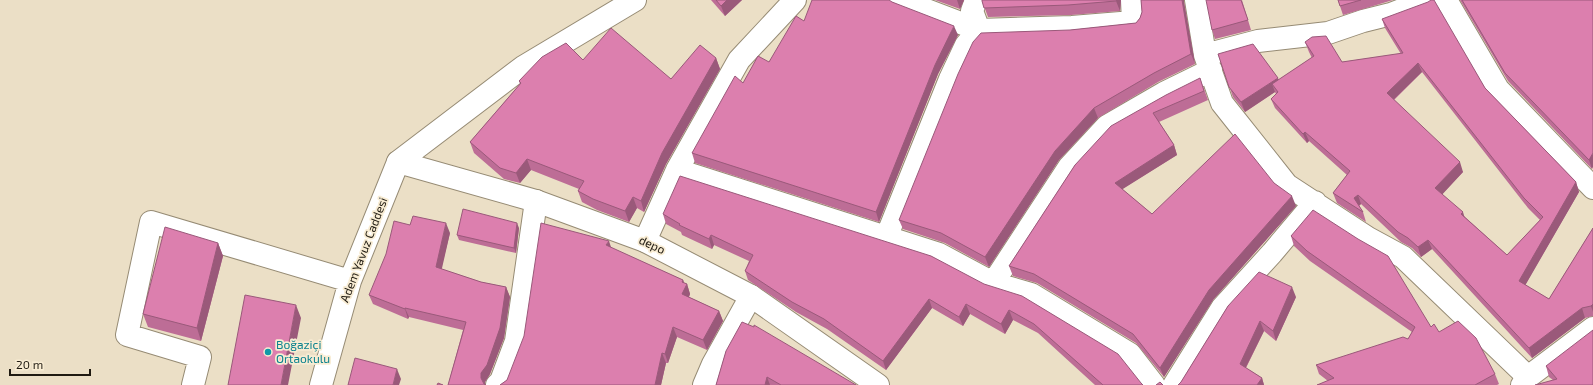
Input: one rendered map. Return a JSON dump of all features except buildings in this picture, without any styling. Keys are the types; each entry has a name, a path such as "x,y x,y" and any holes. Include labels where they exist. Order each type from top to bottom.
{"street":[{"path":"645,241 677,170 739,60 795,0"},
{"path":"900,0 979,30 1072,27 1133,22 1132,0"},
{"path":"976,0 972,10 979,30"},
{"path":"1196,0 1208,63 1222,103 1287,185 1368,238 1402,256 1525,381 1593,328"},
{"path":"993,283 1069,167 1107,126 1164,93 1208,63 1258,41 1328,33 1363,20 1391,14 1427,0"},
{"path":"1446,0 1498,89 1593,188"},
{"path":"398,162 523,67 631,1"},
{"path":"886,238 929,129 966,45 979,30"},
{"name":"depo","path":"398,162 536,201 645,241 751,296 878,385"},
{"name":"Adem Yavuz Caddesi","path":"321,385 350,281 398,162"},
{"path":"677,170 939,254 993,283 1031,294 1130,354 1154,385"},
{"path":"497,385 501,381 516,342 536,201"},
{"path":"1174,385 1222,308 1272,253 1315,202"},
{"path":"193,385 200,357 127,335 151,222 350,281"},
{"path":"704,385 713,364 751,296"}],"place":[{"name":"Boğaziçi Ortaokulu","path":"268,352"}]}
